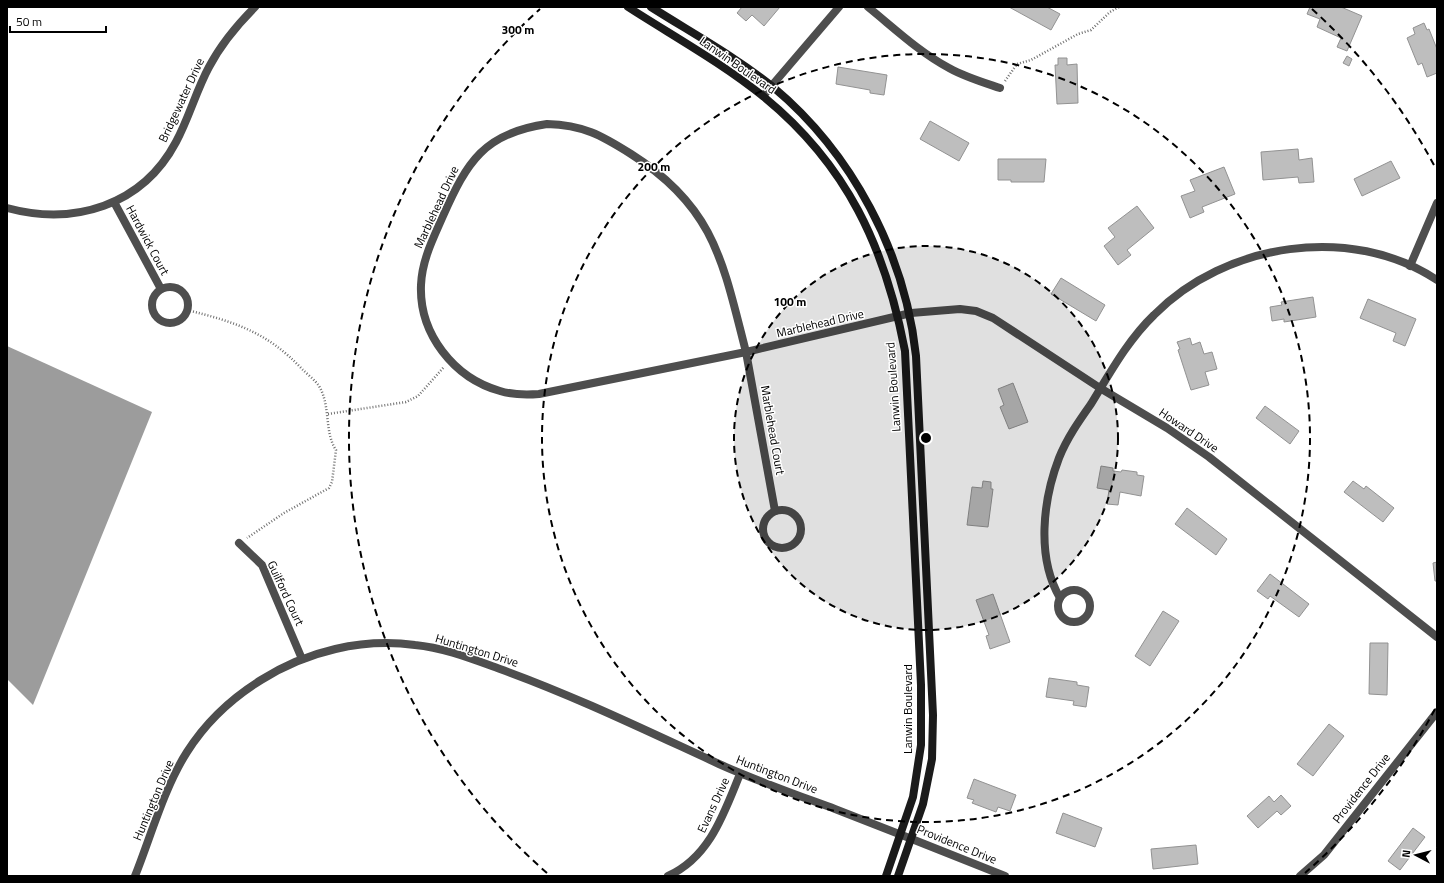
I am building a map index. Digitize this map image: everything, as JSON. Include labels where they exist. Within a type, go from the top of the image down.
[{"type":"street","name":"Bridgewater Drive","points":[[7,208],[28,214],[50,216],[72,215],[96,209],[114,202],[132,191],[150,177],[176,142],[208,68],[220,48],[255,7]]},
{"type":"street","name":"Lanwin Boulevard","points":[[628,7],[738,77],[786,116],[815,147],[845,186],[871,233],[889,284],[898,316],[905,351],[920,677],[921,745],[913,797],[886,876]]},
{"type":"street","name":"Lanwin Boulevard","points":[[651,7],[746,68],[772,87],[816,130],[863,195],[882,232],[902,283],[910,313],[916,356],[933,715],[932,759],[923,804],[898,876]]},
{"type":"street","points":[[763,96],[840,7]]},
{"type":"street","points":[[868,7],[929,56],[948,68],[1000,88]]},
{"type":"street","name":"Marblehead Drive","points":[[746,352],[725,269],[719,253],[695,210],[675,187],[656,170],[602,135],[578,127],[547,124],[530,126],[512,132],[494,142],[471,163],[460,178],[428,251],[424,265],[421,286],[424,311],[431,332],[449,361],[467,376],[483,385],[501,391],[521,395],[533,394],[746,352],[898,316]]},
{"type":"street","name":"Hardwick Court","points":[[114,202],[161,289]]},
{"type":"street","points":[[1410,266],[1437,203]]},
{"type":"street","points":[[1060,598],[1071,590],[1082,592],[1090,602],[1087,616],[1082,621],[1074,623],[1063,619],[1058,609],[1060,598],[1050,576],[1046,552],[1045,528],[1047,504],[1052,480],[1060,457],[1070,436],[1138,332],[1154,314],[1192,284],[1223,267],[1245,258],[1272,251],[1328,247],[1356,250],[1384,256],[1410,266],[1437,280]]},
{"type":"street","name":"Hardwick Court","points":[[172,287],[184,294],[188,303],[184,316],[176,323],[169,324],[158,320],[152,311],[151,305],[156,293],[161,289],[172,287]]},
{"type":"street","name":"Howard Drive","points":[[898,316],[910,313],[960,309],[976,312],[993,318],[1100,388],[1167,428],[1208,457],[1437,636]]},
{"type":"street","name":"Marblehead Court","points":[[746,352],[775,511]]},
{"type":"street","points":[[785,510],[791,513],[798,519],[800,525],[800,534],[797,540],[787,547],[781,548],[772,545],[764,535],[764,522],[775,511],[785,510]]},
{"type":"street","name":"Guilford Court","points":[[239,543],[262,565],[302,658]]},
{"type":"street","name":"Huntington Drive","points":[[135,876],[176,772],[188,750],[206,727],[226,706],[248,688],[276,670],[302,658],[330,650],[372,644],[416,645],[444,650],[541,684],[740,774],[901,834]]},
{"type":"street","name":"Providence Drive","points":[[1300,876],[1324,855],[1437,712]]},
{"type":"street","name":"Evans Drive","points":[[668,876],[690,862],[712,838],[740,774]]},
{"type":"street","name":"Providence Drive","points":[[901,834],[1005,876]]},
{"type":"path","points":[[1000,88],[1018,64],[1042,54],[1078,34],[1091,30],[1110,12],[1119,7]]},
{"type":"path","points":[[187,310],[243,326],[270,340],[296,362],[319,386],[328,414],[330,441],[336,450],[332,482],[329,488],[284,512],[239,543]]},
{"type":"path","points":[[328,414],[406,402],[418,396],[449,361]]},
{"type":"shaded area","points":[[7,346],[152,412],[33,705],[7,679]]},
{"type":"building","points":[[742,7],[780,7],[764,26],[752,15],[746,21],[737,13]]},
{"type":"building","points":[[1009,7],[1047,7],[1060,14],[1051,30]]},
{"type":"building","points":[[1310,7],[1341,7],[1362,16],[1347,51],[1337,47],[1341,38],[1317,27],[1320,19],[1307,14]]},
{"type":"building","points":[[1424,23],[1427,30],[1429,29],[1437,49],[1437,73],[1427,77],[1422,63],[1418,65],[1407,38],[1415,34],[1413,28]]},
{"type":"building","points":[[1347,56],[1352,59],[1349,66],[1343,63]]},
{"type":"building","points":[[1058,58],[1067,58],[1067,65],[1077,64],[1078,103],[1057,104],[1055,65],[1058,65]]},
{"type":"building","points":[[838,67],[887,75],[884,95],[870,93],[870,90],[836,84]]},
{"type":"building","points":[[930,121],[969,143],[959,161],[920,139]]},
{"type":"building","points":[[1298,149],[1299,160],[1312,158],[1314,182],[1299,183],[1298,177],[1263,180],[1261,152]]},
{"type":"building","points":[[998,159],[1046,159],[1044,182],[1011,182],[1011,180],[998,180]]},
{"type":"building","points":[[1391,161],[1400,178],[1362,196],[1354,179]]},
{"type":"building","points":[[1224,167],[1235,194],[1202,207],[1204,212],[1190,218],[1181,196],[1195,191],[1190,180]]},
{"type":"building","points":[[1137,206],[1154,228],[1127,250],[1131,255],[1118,265],[1104,246],[1115,237],[1108,228]]},
{"type":"building","points":[[1061,278],[1105,305],[1096,321],[1051,294]]},
{"type":"building","points":[[1313,297],[1316,317],[1284,322],[1284,319],[1272,321],[1270,307],[1282,305],[1281,302]]},
{"type":"building","points":[[1368,299],[1416,319],[1405,346],[1393,341],[1396,333],[1360,318]]},
{"type":"building","points":[[1190,338],[1192,345],[1200,342],[1204,354],[1212,352],[1217,369],[1205,372],[1209,385],[1191,390],[1178,350],[1180,349],[1177,342]]},
{"type":"building","points":[[1013,383],[1028,422],[1009,429],[1000,407],[1004,405],[998,389]]},
{"type":"building","points":[[1265,406],[1299,431],[1290,444],[1256,418]]},
{"type":"building","points":[[1101,466],[1113,468],[1113,471],[1121,472],[1122,470],[1137,472],[1137,475],[1144,476],[1141,496],[1120,492],[1118,505],[1107,504],[1109,490],[1097,488]]},
{"type":"building","points":[[983,481],[991,482],[991,489],[993,489],[988,527],[967,525],[972,487],[982,488]]},
{"type":"building","points":[[1353,481],[1364,489],[1366,486],[1394,508],[1383,522],[1344,492]]},
{"type":"building","points":[[1187,508],[1227,539],[1216,555],[1175,524]]},
{"type":"building","points":[[1437,562],[1437,581],[1435,581],[1433,563]]},
{"type":"building","points":[[1270,574],[1309,604],[1299,617],[1270,596],[1268,599],[1257,591]]},
{"type":"building","points":[[993,594],[1010,642],[990,649],[986,636],[989,635],[976,600]]},
{"type":"building","points":[[1163,611],[1179,621],[1150,666],[1135,656]]},
{"type":"building","points":[[1370,643],[1388,643],[1387,695],[1369,694]]},
{"type":"building","points":[[1049,678],[1077,682],[1077,685],[1089,687],[1086,707],[1073,705],[1074,701],[1046,697]]},
{"type":"building","points":[[1329,724],[1344,736],[1313,776],[1297,764]]},
{"type":"building","points":[[974,779],[1016,795],[1010,811],[998,807],[996,812],[972,803],[974,800],[967,798]]},
{"type":"building","points":[[1281,795],[1291,806],[1281,815],[1277,811],[1258,828],[1247,816],[1269,796],[1274,802]]},
{"type":"building","points":[[1063,813],[1102,828],[1095,847],[1056,833]]},
{"type":"building","points":[[1413,828],[1425,837],[1400,870],[1388,861]]},
{"type":"building","points":[[1196,845],[1198,864],[1153,869],[1151,849]]}]
